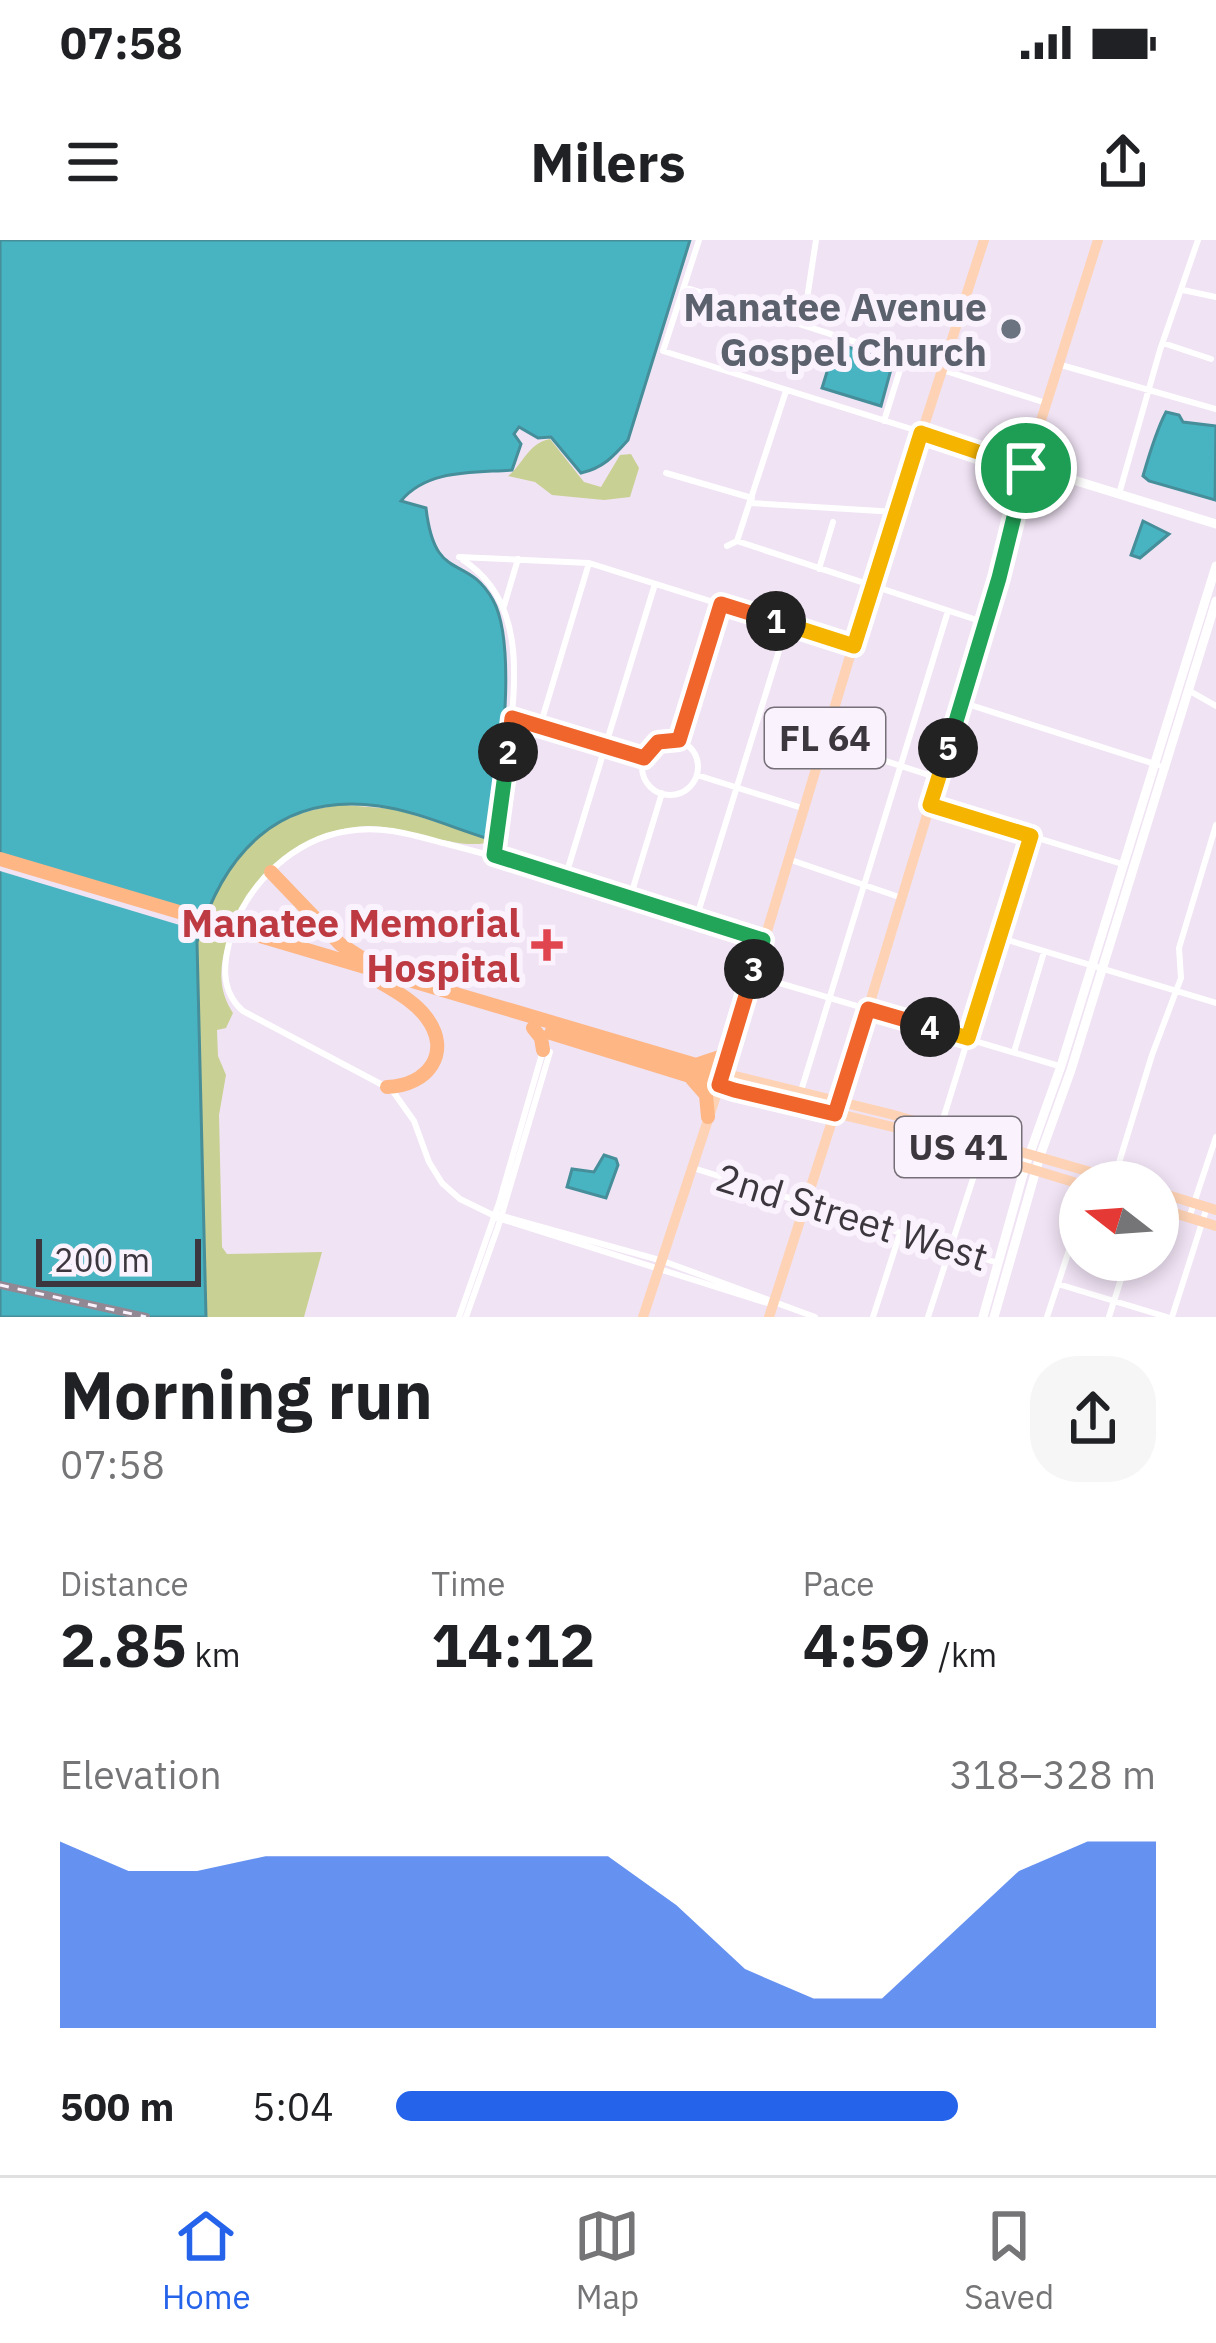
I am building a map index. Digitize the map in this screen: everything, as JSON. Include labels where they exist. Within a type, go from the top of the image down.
[{"type":"highway","name":"US 41","points":[[0,863],[721,1079]]},
{"type":"highway","points":[[271,872],[346,949],[408,982]]},
{"type":"highway","name":"US 41","points":[[255,940],[563,1037],[691,1070]]},
{"type":"highway","points":[[380,982],[420,1010],[437,1042],[436,1060],[422,1078],[387,1087]]},
{"type":"highway","points":[[533,1028],[546,1051],[563,1037]]},
{"type":"highway","points":[[708,1117],[706,1095],[691,1070],[733,1044]]},
{"type":"main road","name":"FL 64","points":[[643,1317],[984,240]]},
{"type":"main road","name":"FL 64","points":[[771,1310],[962,702],[1026,468],[1098,240]]},
{"type":"main road","name":"US 41","points":[[721,1079],[940,1129],[1059,1162]]},
{"type":"main road","name":"US 41","points":[[721,1079],[800,1095],[1059,1177]]},
{"type":"main road","points":[[1179,1215],[1216,1226]]},
{"type":"street","points":[[699,240],[663,351],[1216,524]]},
{"type":"street","points":[[803,325],[816,240]]},
{"type":"street","points":[[1119,494],[1162,343],[1198,240]]},
{"type":"street","points":[[684,286],[1046,403]]},
{"type":"street","points":[[1183,290],[1216,297]]},
{"type":"street","points":[[1162,343],[1211,359]]},
{"type":"street","points":[[884,421],[904,357]]},
{"type":"street","points":[[1058,364],[1216,409]]},
{"type":"street","points":[[727,546],[737,541],[786,390]]},
{"type":"street","points":[[667,473],[751,501],[896,512]]},
{"type":"street","points":[[820,569],[833,522]]},
{"type":"street","points":[[737,541],[986,622]]},
{"type":"street","points":[[494,855],[512,718],[514,661],[504,606],[484,576],[459,557],[589,563],[854,646]]},
{"type":"street","points":[[504,606],[518,559]]},
{"type":"street","points":[[540,726],[589,563]]},
{"type":"street","points":[[994,1317],[1030,1168],[1066,1068],[1183,689],[1206,633],[1216,566]]},
{"type":"street","points":[[566,878],[656,584]]},
{"type":"street","points":[[679,740],[721,604]]},
{"type":"street","points":[[800,1095],[948,611]]},
{"type":"street","points":[[696,919],[787,625]]},
{"type":"street","points":[[1183,689],[1216,706]]},
{"type":"street","points":[[962,702],[1160,765]]},
{"type":"street","points":[[512,718],[644,758]]},
{"type":"street","points":[[679,740],[695,754],[697,775],[683,791],[662,794],[646,780],[644,758],[658,742],[679,740]]},
{"type":"street","points":[[824,741],[938,778]]},
{"type":"street","points":[[697,775],[803,808]]},
{"type":"street","points":[[631,898],[662,794]]},
{"type":"street","points":[[930,805],[1129,866]]},
{"type":"street","points":[[1125,1161],[1183,968],[1179,948],[1216,825]]},
{"type":"street","points":[[763,940],[494,855],[399,831],[361,830],[314,842],[271,872],[239,914],[226,959],[229,995],[238,1008],[396,1093],[450,1192],[500,1216],[662,1264],[771,1310],[814,1317]]},
{"type":"street","points":[[940,1129],[1031,836]]},
{"type":"street","points":[[788,859],[902,898]]},
{"type":"street","points":[[1001,938],[1216,1004]]},
{"type":"street","points":[[1013,1052],[1044,951]]},
{"type":"street","points":[[752,974],[1066,1068]]},
{"type":"street","points":[[462,1317],[500,1216],[546,1051]]},
{"type":"street","points":[[1058,1284],[1170,1317],[1196,1220],[1206,1207],[1216,1137]]},
{"type":"street","points":[[928,1317],[981,1154]]},
{"type":"street","name":"2nd Street West","points":[[693,1168],[1005,1266]]},
{"type":"street","points":[[1196,1220],[1206,1207]]},
{"type":"street","points":[[872,1317],[900,1233]]},
{"type":"street","points":[[983,1317],[1005,1266]]},
{"type":"street","points":[[1047,1317],[1059,1281]]},
{"type":"street","points":[[1109,1317],[1120,1281]]},
{"type":"green space","points":[[550,439],[584,482],[601,487],[620,455],[631,454],[639,468],[630,497],[604,500],[552,495],[535,482],[508,476],[536,445]]},
{"type":"green space","points":[[343,805],[395,809],[493,840],[468,844],[366,826],[341,830],[318,837],[277,862],[246,897],[222,961],[222,987],[233,1013],[226,1028],[217,1030],[218,1056],[226,1075],[219,1115],[222,1247],[227,1254],[322,1252],[304,1317],[206,1317],[197,942],[218,890],[247,848],[288,819]]},
{"type":"water","points":[[0,240],[690,240],[628,440],[612,457],[581,473],[551,437],[538,438],[519,427],[514,434],[521,444],[512,470],[438,478],[401,501],[426,508],[436,548],[483,585],[501,621],[505,714],[494,833],[486,838],[379,806],[343,804],[312,809],[260,836],[239,857],[208,910],[197,942],[206,1317],[0,1317]]},
{"type":"water","points":[[836,343],[893,362],[881,406],[822,388]]},
{"type":"water","points":[[1166,412],[1179,415],[1183,422],[1216,426],[1215,500],[1143,476]]},
{"type":"water","points":[[1143,521],[1169,534],[1140,558],[1131,555]]},
{"type":"water","points":[[604,1155],[616,1159],[618,1165],[606,1198],[567,1187],[572,1169],[594,1172]]},
{"type":"pier","points":[[0,855],[210,918],[206,933],[0,871]]},
{"type":"railway","points":[[0,1285],[146,1317]]},
{"type":"place","name":"Manatee Avenue Gospel Church","points":[[1011,329]]},
{"type":"place","name":"Manatee Memorial Hospital","points":[[547,945]]},
{"type":"route","points":[[921,433],[1026,468],[999,578],[930,805],[1031,836],[968,1038],[868,1009],[835,1114],[719,1085],[763,940],[494,855],[512,718],[644,758],[652,745],[679,740],[721,604],[854,646],[921,433]]}]
